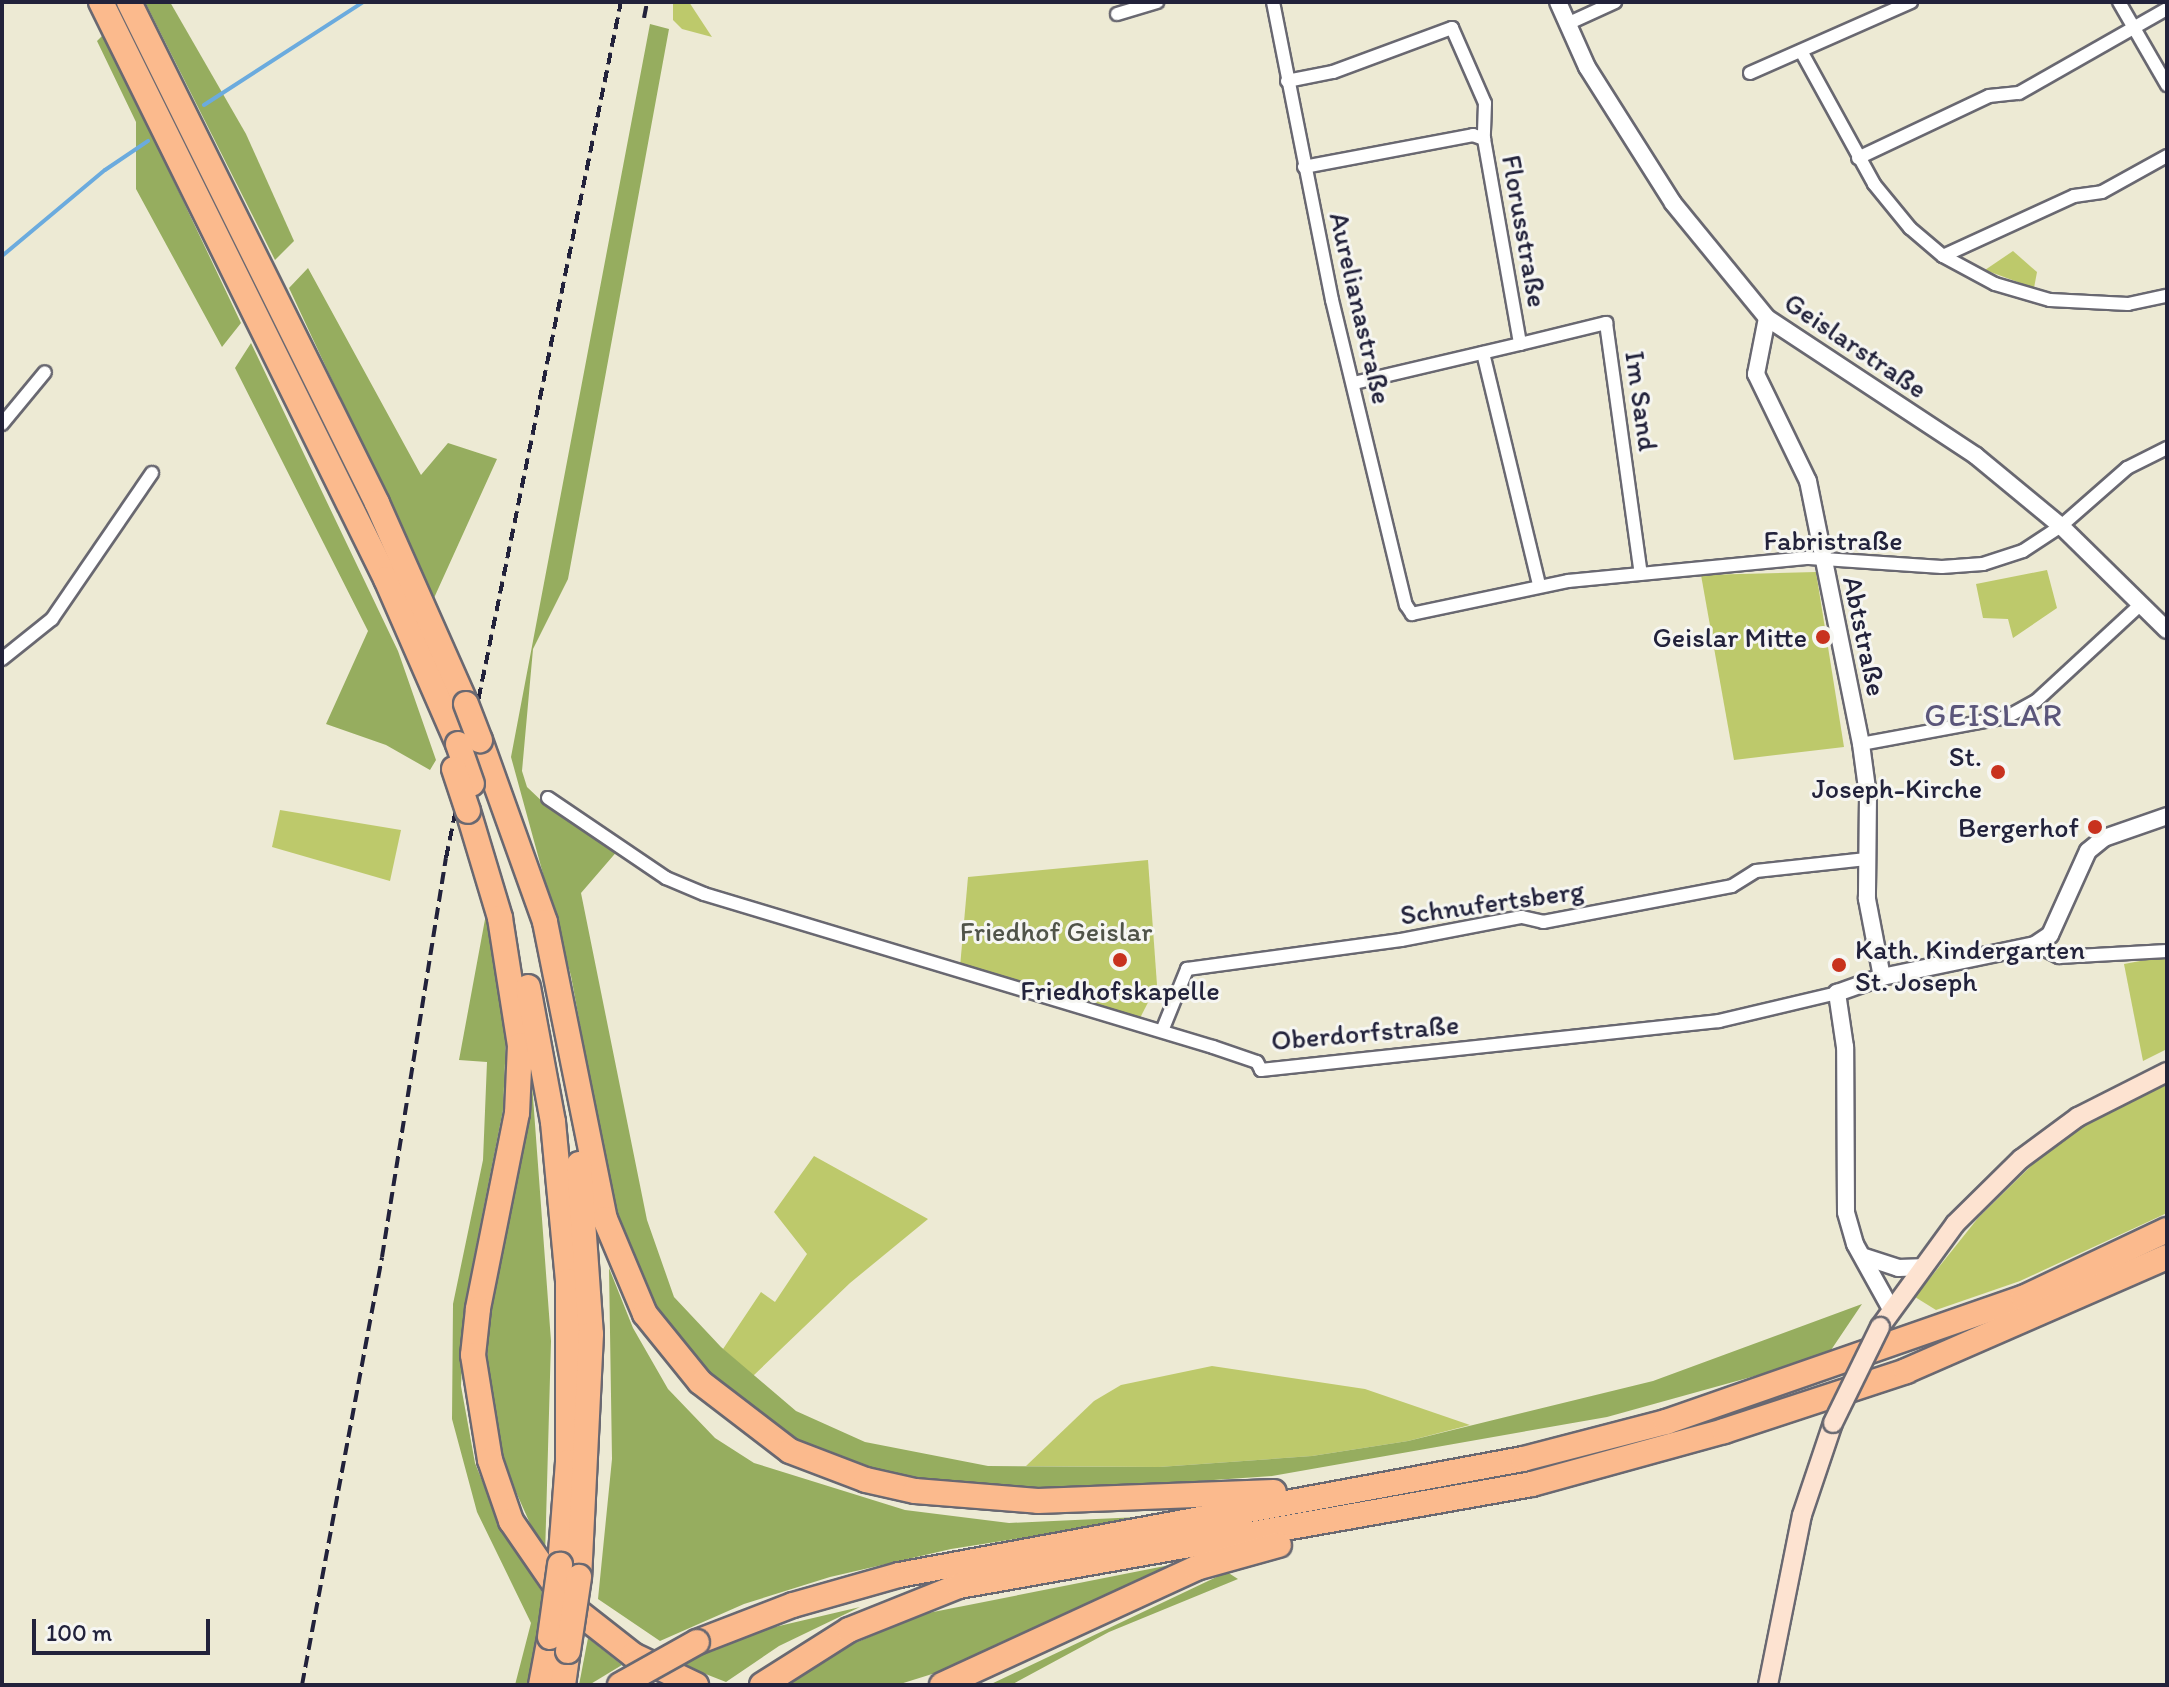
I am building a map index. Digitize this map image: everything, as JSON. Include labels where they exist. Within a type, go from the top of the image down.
[{"type":"highway","points":[[101,2],[250,298],[386,579],[469,742],[490,766],[490,812],[485,844],[489,878],[517,1006],[520,1065],[517,1113],[478,1309],[473,1355],[490,1460],[511,1521],[568,1604],[633,1655],[696,1685]]},
{"type":"highway","points":[[129,2],[279,301],[466,704],[469,742],[463,777]]},
{"type":"highway","points":[[386,579],[463,777],[490,812],[555,963],[594,1170],[623,1268],[654,1326],[733,1412],[790,1451],[822,1466],[866,1480],[974,1498],[1165,1499],[1388,1485]]},
{"type":"highway","points":[[490,812],[557,1016],[584,1205],[590,1397],[559,1644],[563,1685]]},
{"type":"highway","points":[[485,844],[537,1027],[563,1217],[569,1386],[569,1571]]},
{"type":"highway","points":[[620,1685],[697,1642],[793,1605],[899,1575],[1523,1459],[1755,1394],[2023,1298],[2167,1230]]},
{"type":"highway","points":[[762,1685],[849,1630],[959,1586],[1328,1523],[1532,1484],[1724,1431],[1906,1371],[2167,1257]]},
{"type":"highway","points":[[942,1685],[1196,1568],[1292,1542],[1328,1523]]},
{"type":"highway","points":[[541,1685],[559,1644]]},
{"type":"main road","points":[[1768,1685],[1802,1515],[1833,1423],[1891,1309],[1955,1224],[2021,1159],[2078,1117],[2167,1072]]},
{"type":"street","points":[[1117,14],[1157,2]]},
{"type":"street","name":"Aurelianastraße","points":[[1273,2],[1304,167],[1406,605],[1418,615]]},
{"type":"street","name":"Geislarstraße","points":[[1558,2],[1587,67],[1678,211],[1767,318],[1976,456],[2061,526],[2167,630]]},
{"type":"street","points":[[1567,24],[1615,2]]},
{"type":"street","points":[[1750,73],[1911,2]]},
{"type":"street","points":[[2119,2],[2167,85]]},
{"type":"street","points":[[1858,158],[1989,96],[2019,93],[2167,9]]},
{"type":"street","points":[[1287,81],[1333,72],[1452,28],[1485,103],[1484,139]]},
{"type":"street","points":[[1801,51],[1858,158],[1896,213],[1943,256],[1995,284],[2050,300],[2128,304],[2167,296]]},
{"type":"street","name":"Florusstraße","points":[[1304,167],[1473,135],[1484,139],[1520,344],[1354,383]]},
{"type":"street","points":[[1943,256],[2074,196],[2102,192],[2167,156]]},
{"type":"street","name":"Abtstraße","points":[[1767,318],[1756,374],[1808,481],[1861,744],[1868,796],[1866,859],[1870,923],[1882,977]]},
{"type":"street","name":"Im Sand","points":[[1520,344],[1606,323],[1641,574]]},
{"type":"street","points":[[1483,353],[1539,585]]},
{"type":"street","points":[[2,424],[45,372]]},
{"type":"street","name":"Fabristraße","points":[[1418,615],[1539,585],[1641,574],[1823,560],[1983,564],[2023,551],[2061,526],[2127,468],[2167,448]]},
{"type":"street","points":[[2,659],[52,619],[152,473]]},
{"type":"street","points":[[1861,744],[2007,717],[2036,701],[2141,604]]},
{"type":"street","name":"Oberdorfstraße","points":[[548,798],[666,878],[704,894],[1162,1031],[1257,1062],[1261,1070],[1719,1021],[1837,993],[1882,977],[2035,945]]},
{"type":"street","points":[[2167,816],[2104,838],[2088,851],[2050,935],[2035,945],[2059,957],[2167,951]]},
{"type":"street","name":"Schnufertsberg","points":[[1162,1031],[1187,969],[1401,940],[1522,917],[1543,922],[1732,886],[1756,871],[1866,859]]},
{"type":"street","points":[[1837,993],[1845,1047],[1846,1212],[1891,1309]]},
{"type":"street","points":[[1865,1257],[1898,1268],[1921,1267]]},
{"type":"green space","points":[[145,2],[170,2],[246,134],[294,241],[275,260]]},
{"type":"green space","points":[[673,2],[689,2],[712,37],[682,29],[673,20]]},
{"type":"green space","points":[[650,24],[669,29],[568,579],[533,649],[522,771],[527,787],[547,806],[619,849],[581,893],[647,1220],[674,1297],[721,1347],[796,1411],[865,1442],[988,1466],[1159,1467],[1312,1456],[1408,1441],[1653,1381],[1862,1304],[1827,1356],[1607,1417],[1272,1476],[1068,1490],[947,1484],[859,1466],[774,1431],[696,1364],[646,1290],[613,1203],[571,976],[511,757]]},
{"type":"green space","points":[[104,34],[241,323],[222,347],[136,189],[136,122],[97,41]]},
{"type":"green space","points":[[2013,251],[2037,272],[2034,288],[1985,270]]},
{"type":"green space","points":[[308,268],[421,475],[448,443],[497,459],[434,598],[289,288]]},
{"type":"green space","points":[[251,343],[398,651],[436,760],[430,770],[386,745],[326,724],[368,631],[235,368]]},
{"type":"green space","points":[[2047,570],[2057,608],[2013,638],[2008,619],[1983,618],[1976,584]]},
{"type":"green space","points":[[1816,572],[1844,747],[1734,760],[1701,575]]},
{"type":"green space","points":[[280,810],[401,830],[390,881],[272,847]]},
{"type":"green space","name":"Friedhof Geislar","points":[[1148,860],[1157,985],[1139,1020],[960,967],[968,877]]},
{"type":"green space","points":[[486,914],[506,1040],[503,1110],[465,1302],[461,1386],[475,1463],[499,1523],[542,1592],[533,1685],[515,1685],[531,1623],[477,1512],[452,1419],[453,1304],[483,1160],[487,1062],[459,1060]]},
{"type":"green space","points":[[2167,956],[2167,1049],[2143,1061],[2124,964]]},
{"type":"green space","points":[[531,1070],[551,1341],[545,1557],[500,1456],[486,1384],[490,1300],[528,1124]]},
{"type":"green space","points":[[2167,1080],[2167,1213],[2020,1281],[1936,1310],[1915,1297],[1978,1218],[2032,1165],[2085,1125]]},
{"type":"green space","points":[[814,1156],[928,1219],[850,1283],[753,1376],[723,1349],[761,1292],[775,1302],[807,1254],[774,1212]]},
{"type":"green space","points":[[609,1268],[633,1328],[668,1389],[715,1438],[754,1463],[905,1510],[1009,1523],[1161,1516],[951,1549],[830,1577],[744,1604],[660,1641],[598,1599],[612,1459]]},
{"type":"green space","points":[[1212,1366],[1365,1389],[1470,1425],[1408,1441],[1312,1456],[1159,1467],[1026,1466],[1094,1401],[1121,1385]]},
{"type":"green space","points":[[1185,1562],[996,1654],[897,1685],[778,1685],[811,1662],[923,1614]]},
{"type":"green space","points":[[1227,1572],[1238,1579],[1109,1632],[1011,1685],[989,1685]]},
{"type":"green space","points":[[860,1607],[779,1646],[726,1682],[680,1664],[753,1632]]},
{"type":"green space","points":[[588,1638],[622,1665],[589,1685],[579,1685]]},
{"type":"waterway","points":[[204,105],[363,2]]},
{"type":"waterway","points":[[2,256],[105,170],[148,141]]},
{"type":"railway","points":[[302,1685],[382,1257],[446,858],[621,2]]},
{"type":"railway","points":[[644,18],[647,2]]},
{"type":"place","name":"Geislar Mitte","points":[[1823,637]]},
{"type":"place","name":"St. Joseph-Kirche","points":[[1998,772]]},
{"type":"place","name":"Bergerhof","points":[[2095,827]]},
{"type":"place","name":"Friedhofskapelle","points":[[1120,960]]},
{"type":"place","name":"Kath. Kindergarten St. Joseph","points":[[1839,965]]},
{"type":"district","name":"GEISLAR","points":[[1994,715]]}]
